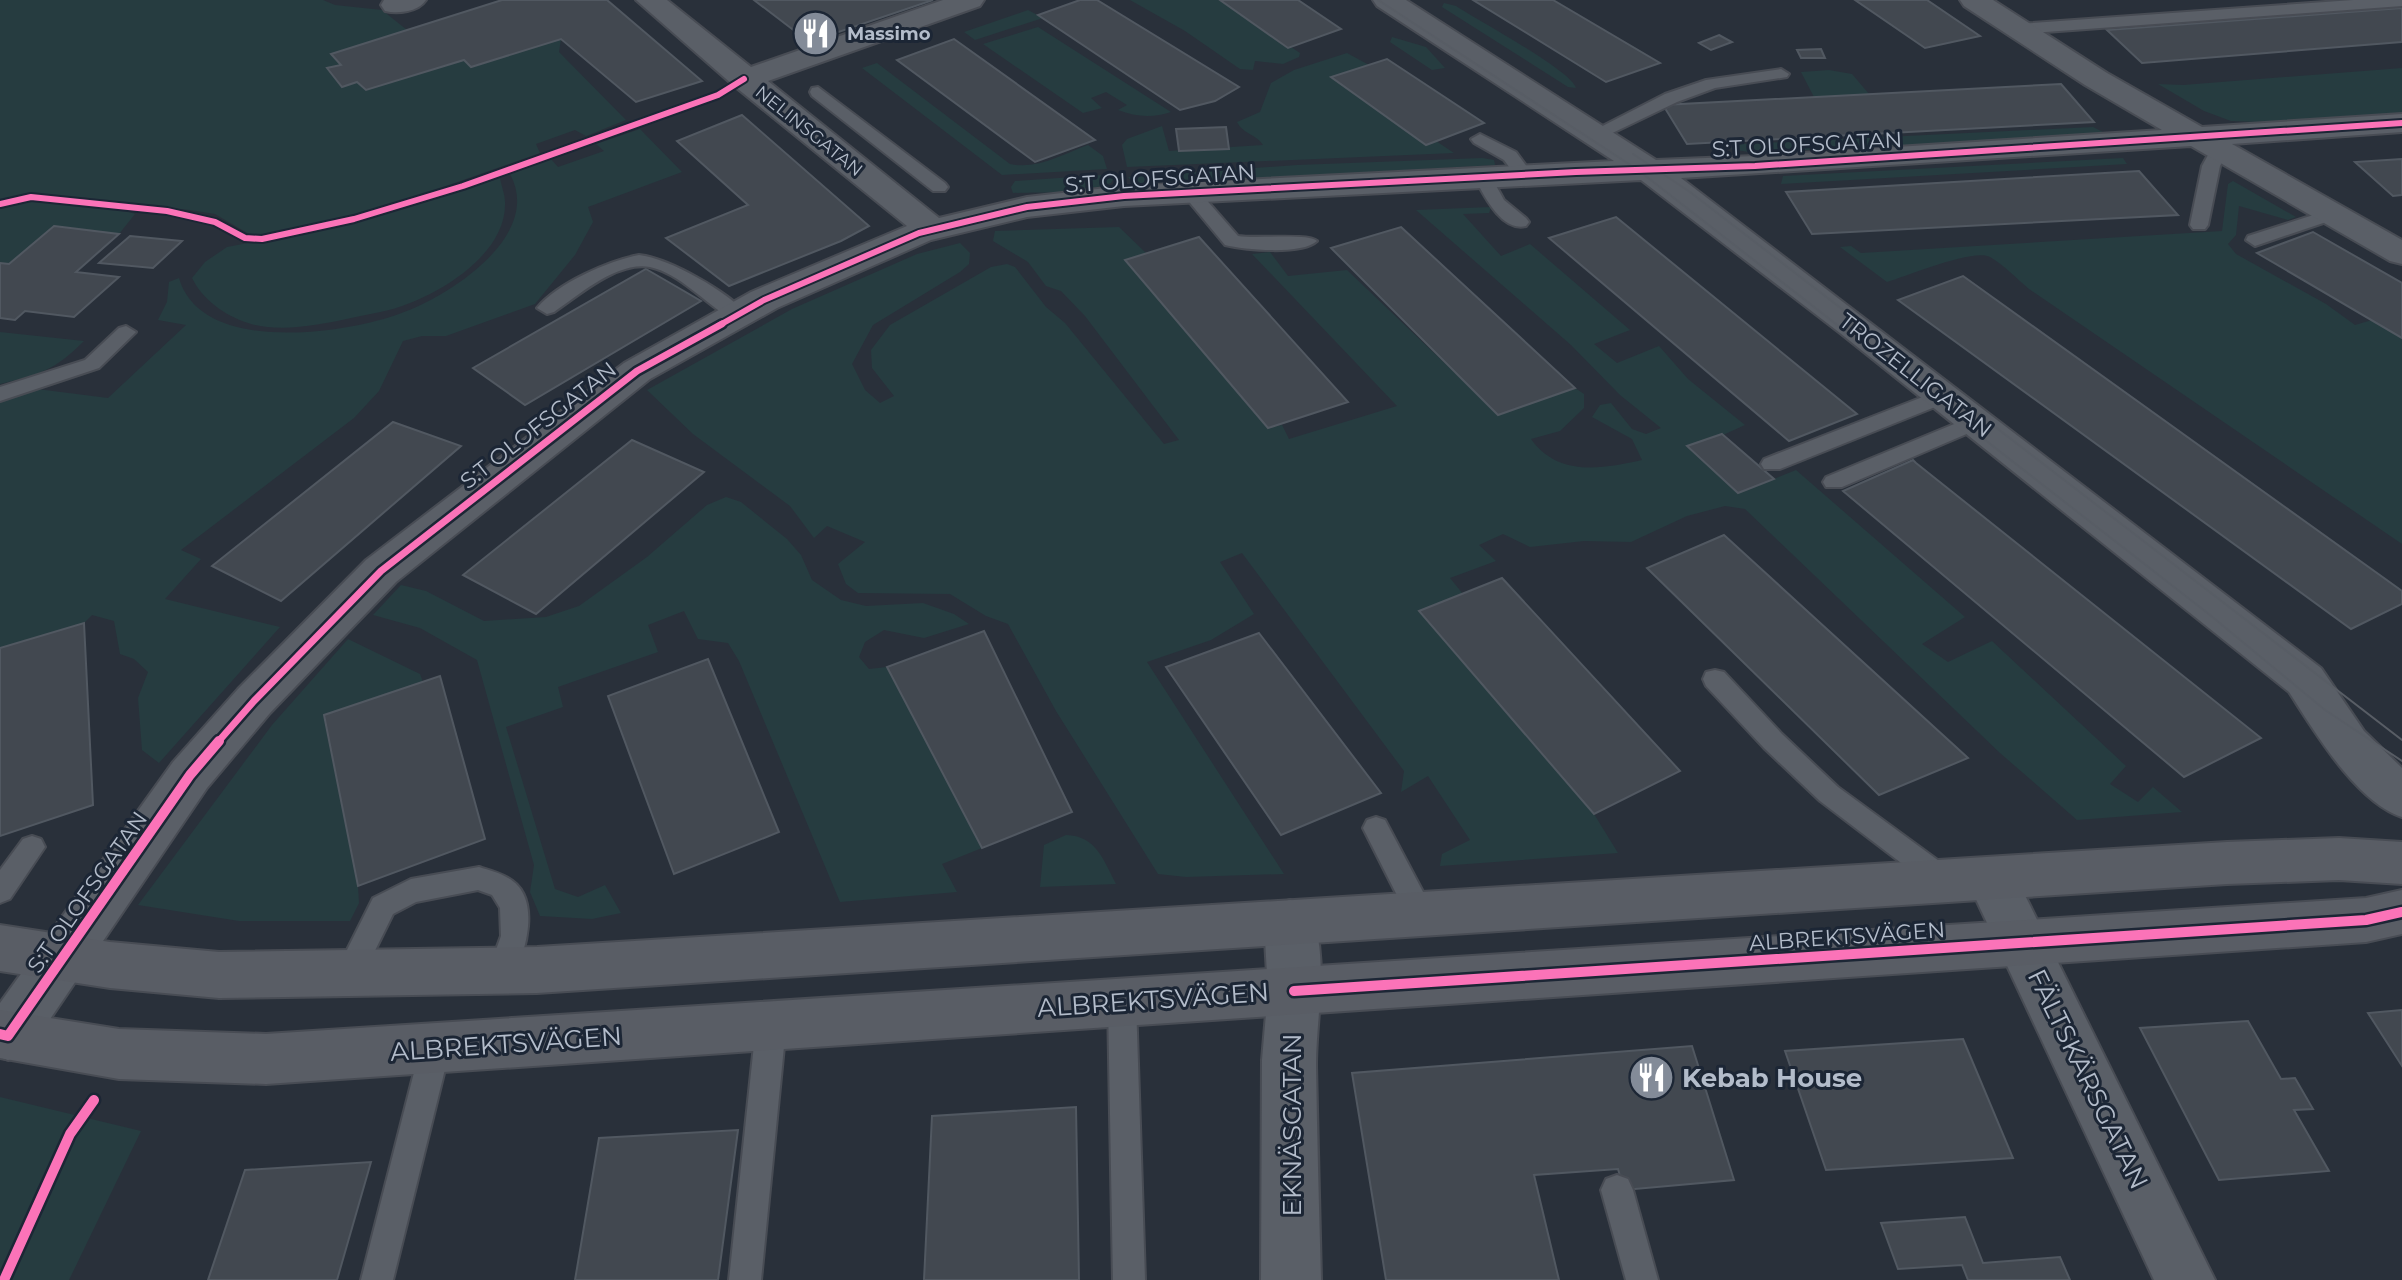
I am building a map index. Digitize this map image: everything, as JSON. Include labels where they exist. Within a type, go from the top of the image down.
[{"type":"main road","points":[[0,948],[61,958],[219,975],[502,972],[642,966],[1967,879],[2326,859],[2402,863]]},
{"type":"main road","name":"ALBREKTSVÄGEN","points":[[4,1035],[119,1054],[252,1058],[435,1049],[2366,920],[2402,912]]},
{"type":"street","name":"NELINSGATAN","points":[[650,0],[932,229]]},
{"type":"street","points":[[744,79],[970,0]]},
{"type":"street","name":"TROZELLIGATAN","points":[[1387,0],[1648,169],[2305,680],[2348,744],[2402,798]]},
{"type":"street","points":[[1974,0],[2096,79],[2402,254]]},
{"type":"street","name":"S:T OLOFSGATAN","points":[[4,1035],[190,775],[254,701],[381,571],[637,371],[737,314],[932,229],[1027,207],[1190,192],[2209,144],[2399,127]]},
{"type":"street","name":"FÄLTSKÄRSGATAN","points":[[1967,879],[2022,942],[2064,1035],[2185,1280]]},
{"type":"street","name":"EKNÄSGATAN","points":[[1290,922],[1294,991],[1289,1060],[1291,1280]]},
{"type":"lane","points":[[2019,29],[2402,1]]},
{"type":"lane","points":[[1596,134],[1671,98],[1712,83],[1781,74]]},
{"type":"lane","points":[[818,92],[939,187]]},
{"type":"lane","points":[[835,150],[873,136]]},
{"type":"lane","points":[[1480,139],[1510,156],[1524,175]]},
{"type":"lane","points":[[2199,225],[2211,166],[2209,144]]},
{"type":"lane","points":[[1483,177],[1497,203],[1520,222]]},
{"type":"lane","points":[[1190,192],[1232,241],[1261,245],[1308,241]]},
{"type":"lane","points":[[2255,240],[2332,214]]},
{"type":"lane","points":[[547,308],[592,279],[634,260],[655,262],[737,314]]},
{"type":"lane","points":[[0,394],[92,364],[126,332]]},
{"type":"lane","points":[[1772,464],[1943,396]]},
{"type":"lane","points":[[1834,482],[1976,422]]},
{"type":"lane","points":[[1715,679],[1773,741],[1829,794],[1967,879]]},
{"type":"lane","points":[[1376,828],[1421,915]]},
{"type":"lane","points":[[0,891],[32,847]]},
{"type":"lane","points":[[349,974],[383,906],[411,891],[479,878],[502,887],[514,906],[515,936],[502,972]]},
{"type":"lane","points":[[1122,1002],[1129,1280]]},
{"type":"lane","points":[[745,1280],[771,1026]]},
{"type":"lane","points":[[377,1280],[435,1049]]},
{"type":"lane","points":[[1617,1190],[1642,1280]]},
{"type":"green space","points":[[0,0],[323,0],[335,5],[382,10],[407,30],[332,55],[341,65],[327,68],[341,87],[357,82],[366,90],[464,60],[472,67],[561,39],[559,52],[626,120],[586,136],[575,130],[536,144],[540,153],[389,206],[270,234],[251,235],[215,214],[190,210],[35,193],[0,201]]},
{"type":"green space","points":[[1130,0],[1220,0],[1300,53],[1299,57],[1283,64],[1255,61],[1253,70],[1240,69],[1185,31]]},
{"type":"green space","points":[[1444,3],[1456,6],[1541,58],[1576,88],[1568,87],[1442,7]]},
{"type":"green space","points":[[1028,10],[1043,18],[975,40],[964,32]]},
{"type":"green space","points":[[1038,27],[1171,112],[1151,116],[1118,110],[1127,105],[1106,92],[1091,98],[1102,108],[1083,113],[983,44]]},
{"type":"green space","points":[[1392,37],[1426,47],[1445,68],[1432,70],[1390,42]]},
{"type":"green space","points":[[1347,53],[1369,65],[1332,78],[1426,145],[1436,141],[1454,153],[1127,167],[1122,145],[1127,139],[1162,126],[1169,151],[1263,145],[1237,122],[1260,112],[1271,83],[1294,70]]},
{"type":"green space","points":[[877,63],[1010,164],[1040,163],[1088,145],[1103,156],[1107,169],[1002,175],[862,68]]},
{"type":"green space","points":[[2402,68],[2402,113],[2231,121],[2204,111],[2158,84],[2183,85]]},
{"type":"green space","points":[[1829,70],[1852,74],[1869,94],[1814,97],[1801,72]]},
{"type":"green space","points":[[2093,127],[2103,132],[2099,137],[1749,152],[1730,149],[1742,144]]},
{"type":"green space","points":[[640,129],[682,172],[588,207],[593,222],[575,255],[535,304],[446,336],[422,336],[403,341],[379,391],[354,418],[181,550],[201,559],[165,599],[280,627],[159,763],[142,750],[138,698],[148,672],[134,659],[120,654],[114,621],[92,615],[84,623],[0,648],[0,401],[37,389],[108,398],[186,325],[158,320],[167,302],[169,282],[179,278],[192,302],[215,319],[244,329],[311,332],[344,328],[419,306],[465,279],[503,241],[514,220],[517,197],[510,174],[551,159],[558,167],[604,151],[596,144]]},
{"type":"green space","points":[[2123,158],[2127,164],[1781,184],[1783,176]]},
{"type":"green space","points":[[1494,160],[1495,165],[1135,185],[1128,177],[1297,165]]},
{"type":"green space","points":[[1102,175],[1113,179],[1111,183],[1075,191],[1013,193],[1011,187],[1015,181]]},
{"type":"green space","points":[[500,178],[505,199],[503,220],[486,251],[442,288],[403,306],[313,325],[286,328],[260,326],[239,320],[215,306],[192,278],[205,262],[227,247],[324,229],[406,208]]},
{"type":"green space","points":[[2233,181],[2296,217],[2288,220],[2239,206],[2236,235],[2228,244],[2236,254],[2326,304],[2355,325],[2372,320],[2402,338],[2402,544],[2029,289],[1990,257],[1982,255],[1956,259],[1887,282],[1840,247],[1851,246],[1861,253],[2222,231],[2228,184]]},
{"type":"green space","points":[[28,200],[135,214],[119,234],[54,226],[9,264],[0,263],[0,209]]},
{"type":"green space","points":[[1491,207],[1489,213],[1463,214],[1501,256],[1530,244],[1630,330],[1594,344],[1617,363],[1659,346],[1688,379],[1745,425],[1723,435],[1774,479],[1796,470],[1965,617],[1922,644],[1948,662],[1992,641],[2126,766],[2110,784],[2138,802],[2153,787],[2182,812],[2077,820],[2000,753],[1745,509],[1725,506],[1687,516],[1631,542],[1584,541],[1530,547],[1503,534],[1479,545],[1496,561],[1450,578],[1463,594],[1420,611],[1594,814],[1618,853],[1440,866],[1442,854],[1470,840],[1428,776],[1401,792],[1404,771],[1242,553],[1220,562],[1254,614],[1211,640],[1147,662],[1284,874],[1186,877],[1158,874],[1056,711],[1008,624],[986,616],[950,594],[858,593],[846,584],[838,564],[865,542],[827,526],[814,538],[790,506],[693,434],[647,390],[792,309],[917,254],[960,243],[970,253],[969,264],[873,325],[852,364],[865,390],[880,403],[894,396],[872,368],[871,350],[890,325],[991,267],[1007,264],[1015,267],[1046,307],[1065,323],[1164,444],[1179,440],[1085,316],[1061,291],[1046,286],[1028,262],[993,241],[995,231],[1119,227],[1146,253],[1268,428],[1282,425],[1289,439],[1397,406],[1252,254],[1270,252],[1288,276],[1347,270],[1498,414],[1575,388],[1584,394],[1584,408],[1560,431],[1531,439],[1554,460],[1567,465],[1596,467],[1642,460],[1632,439],[1592,417],[1600,405],[1611,403],[1632,429],[1646,434],[1661,428],[1620,395],[1571,345],[1416,210]]},
{"type":"green space","points":[[0,332],[84,341],[46,370],[0,384]]},
{"type":"green space","points":[[726,497],[741,502],[787,539],[801,555],[812,580],[841,600],[866,606],[923,603],[954,614],[969,624],[924,638],[884,630],[865,642],[859,657],[869,669],[887,667],[982,848],[942,864],[957,892],[840,902],[739,661],[728,643],[698,639],[684,611],[648,625],[658,652],[558,687],[563,707],[506,727],[555,889],[578,897],[605,885],[621,913],[592,919],[540,916],[530,892],[534,865],[477,660],[420,628],[373,615],[401,585],[426,591],[484,621],[546,617],[579,606],[647,557],[707,505]]},
{"type":"green space","points":[[348,639],[420,674],[423,682],[324,715],[358,886],[359,903],[350,921],[239,921],[138,905],[272,725]]},
{"type":"green space","points":[[1066,835],[1092,844],[1116,884],[1040,887],[1044,845]]},
{"type":"green space","points":[[0,1097],[141,1131],[69,1280],[0,1280]]},
{"type":"building","points":[[502,0],[607,0],[702,81],[636,102],[561,39],[471,67],[464,60],[366,90],[357,82],[342,87],[327,68],[341,65],[331,54]]},
{"type":"building","points":[[754,0],[933,0],[809,42]]},
{"type":"building","points":[[1080,0],[1097,0],[1239,87],[1215,101],[1180,110],[1038,15]]},
{"type":"building","points":[[1220,0],[1298,0],[1341,29],[1288,48]]},
{"type":"building","points":[[1473,0],[1553,0],[1660,63],[1606,82]]},
{"type":"building","points":[[1855,0],[1927,0],[1980,36],[1925,48]]},
{"type":"building","points":[[2402,8],[2402,42],[2142,63],[2107,30]]},
{"type":"building","points":[[1719,35],[1732,42],[1711,50],[1699,43]]},
{"type":"building","points":[[954,39],[1095,140],[1035,162],[897,60]]},
{"type":"building","points":[[1821,49],[1825,58],[1801,58],[1797,50]]},
{"type":"building","points":[[1387,59],[1484,123],[1426,145],[1331,77]]},
{"type":"building","points":[[2061,84],[2094,122],[1687,144],[1663,105]]},
{"type":"building","points":[[742,115],[869,226],[841,241],[729,286],[666,238],[748,205],[677,141]]},
{"type":"building","points":[[1226,127],[1229,149],[1179,151],[1176,129]]},
{"type":"building","points":[[2402,159],[2402,195],[2393,196],[2355,162]]},
{"type":"building","points":[[2139,171],[2178,215],[1812,234],[1786,192]]},
{"type":"building","points":[[1616,217],[1857,414],[1789,441],[1549,238]]},
{"type":"building","points":[[54,226],[119,234],[76,272],[119,277],[74,317],[25,311],[15,320],[0,318],[0,263],[9,264]]},
{"type":"building","points":[[1401,227],[1575,388],[1498,415],[1331,248]]},
{"type":"building","points":[[2313,232],[2402,283],[2402,338],[2257,253]]},
{"type":"building","points":[[130,236],[182,241],[153,268],[99,263]]},
{"type":"building","points":[[1199,237],[1348,402],[1268,428],[1125,260]]},
{"type":"building","points":[[646,269],[701,301],[525,405],[473,368]]},
{"type":"building","points":[[1963,276],[2402,591],[2402,604],[2351,629],[1898,300]]},
{"type":"building","points":[[393,422],[461,446],[281,601],[212,566]]},
{"type":"building","points":[[1722,434],[1774,479],[1738,493],[1687,446]]},
{"type":"building","points":[[632,440],[704,472],[536,614],[463,575]]},
{"type":"building","points":[[1913,460],[2261,738],[2184,777],[1843,491]]},
{"type":"building","points":[[1724,535],[1968,758],[1879,795],[1647,568]]},
{"type":"building","points":[[1502,578],[1680,771],[1594,814],[1419,611]]},
{"type":"building","points":[[84,623],[93,805],[0,836],[0,648]]},
{"type":"building","points":[[984,631],[1072,812],[982,848],[887,667]]},
{"type":"building","points":[[1259,633],[1381,793],[1281,835],[1166,667]]},
{"type":"building","points":[[708,659],[779,832],[674,874],[608,696]]},
{"type":"building","points":[[440,676],[485,839],[358,886],[324,715]]},
{"type":"building","points":[[2402,1010],[2402,1066],[2368,1013]]},
{"type":"building","points":[[2248,1021],[2281,1079],[2295,1078],[2313,1109],[2294,1110],[2329,1171],[2219,1180],[2140,1028]]},
{"type":"building","points":[[1963,1039],[2013,1158],[1826,1170],[1785,1051]]},
{"type":"building","points":[[1692,1046],[1734,1180],[1624,1190],[1618,1169],[1534,1175],[1559,1280],[1386,1280],[1352,1073]]},
{"type":"building","points":[[1076,1107],[1079,1280],[924,1280],[932,1116]]},
{"type":"building","points":[[738,1130],[718,1280],[575,1280],[599,1138]]},
{"type":"building","points":[[371,1162],[337,1280],[208,1280],[245,1170]]},
{"type":"building","points":[[1965,1217],[1983,1263],[2060,1257],[2070,1280],[1968,1280],[1962,1265],[1898,1269],[1881,1223]]},
{"type":"tram line","points":[[1378,0],[1638,170],[2210,615],[2325,710],[2402,761]]},
{"type":"tram line","points":[[1633,154],[1690,192],[2402,740]]},
{"type":"cycle path","points":[[0,204],[31,197],[167,211],[215,222],[245,238],[262,239],[354,219],[463,186],[718,95],[744,79]]},
{"type":"cycle path","points":[[0,1034],[8,1036],[190,775],[254,701],[381,571],[637,371],[764,300],[919,233],[1027,207],[1124,196],[1576,172],[1755,166],[2402,123]]},
{"type":"cycle path","points":[[1294,991],[2366,920],[2402,912]]},
{"type":"cycle path","points":[[4,1280],[70,1134],[94,1100]]},
{"type":"place","name":"Massimo","points":[[816,34]]},
{"type":"place","name":"Kebab House","points":[[1651,1078]]}]
